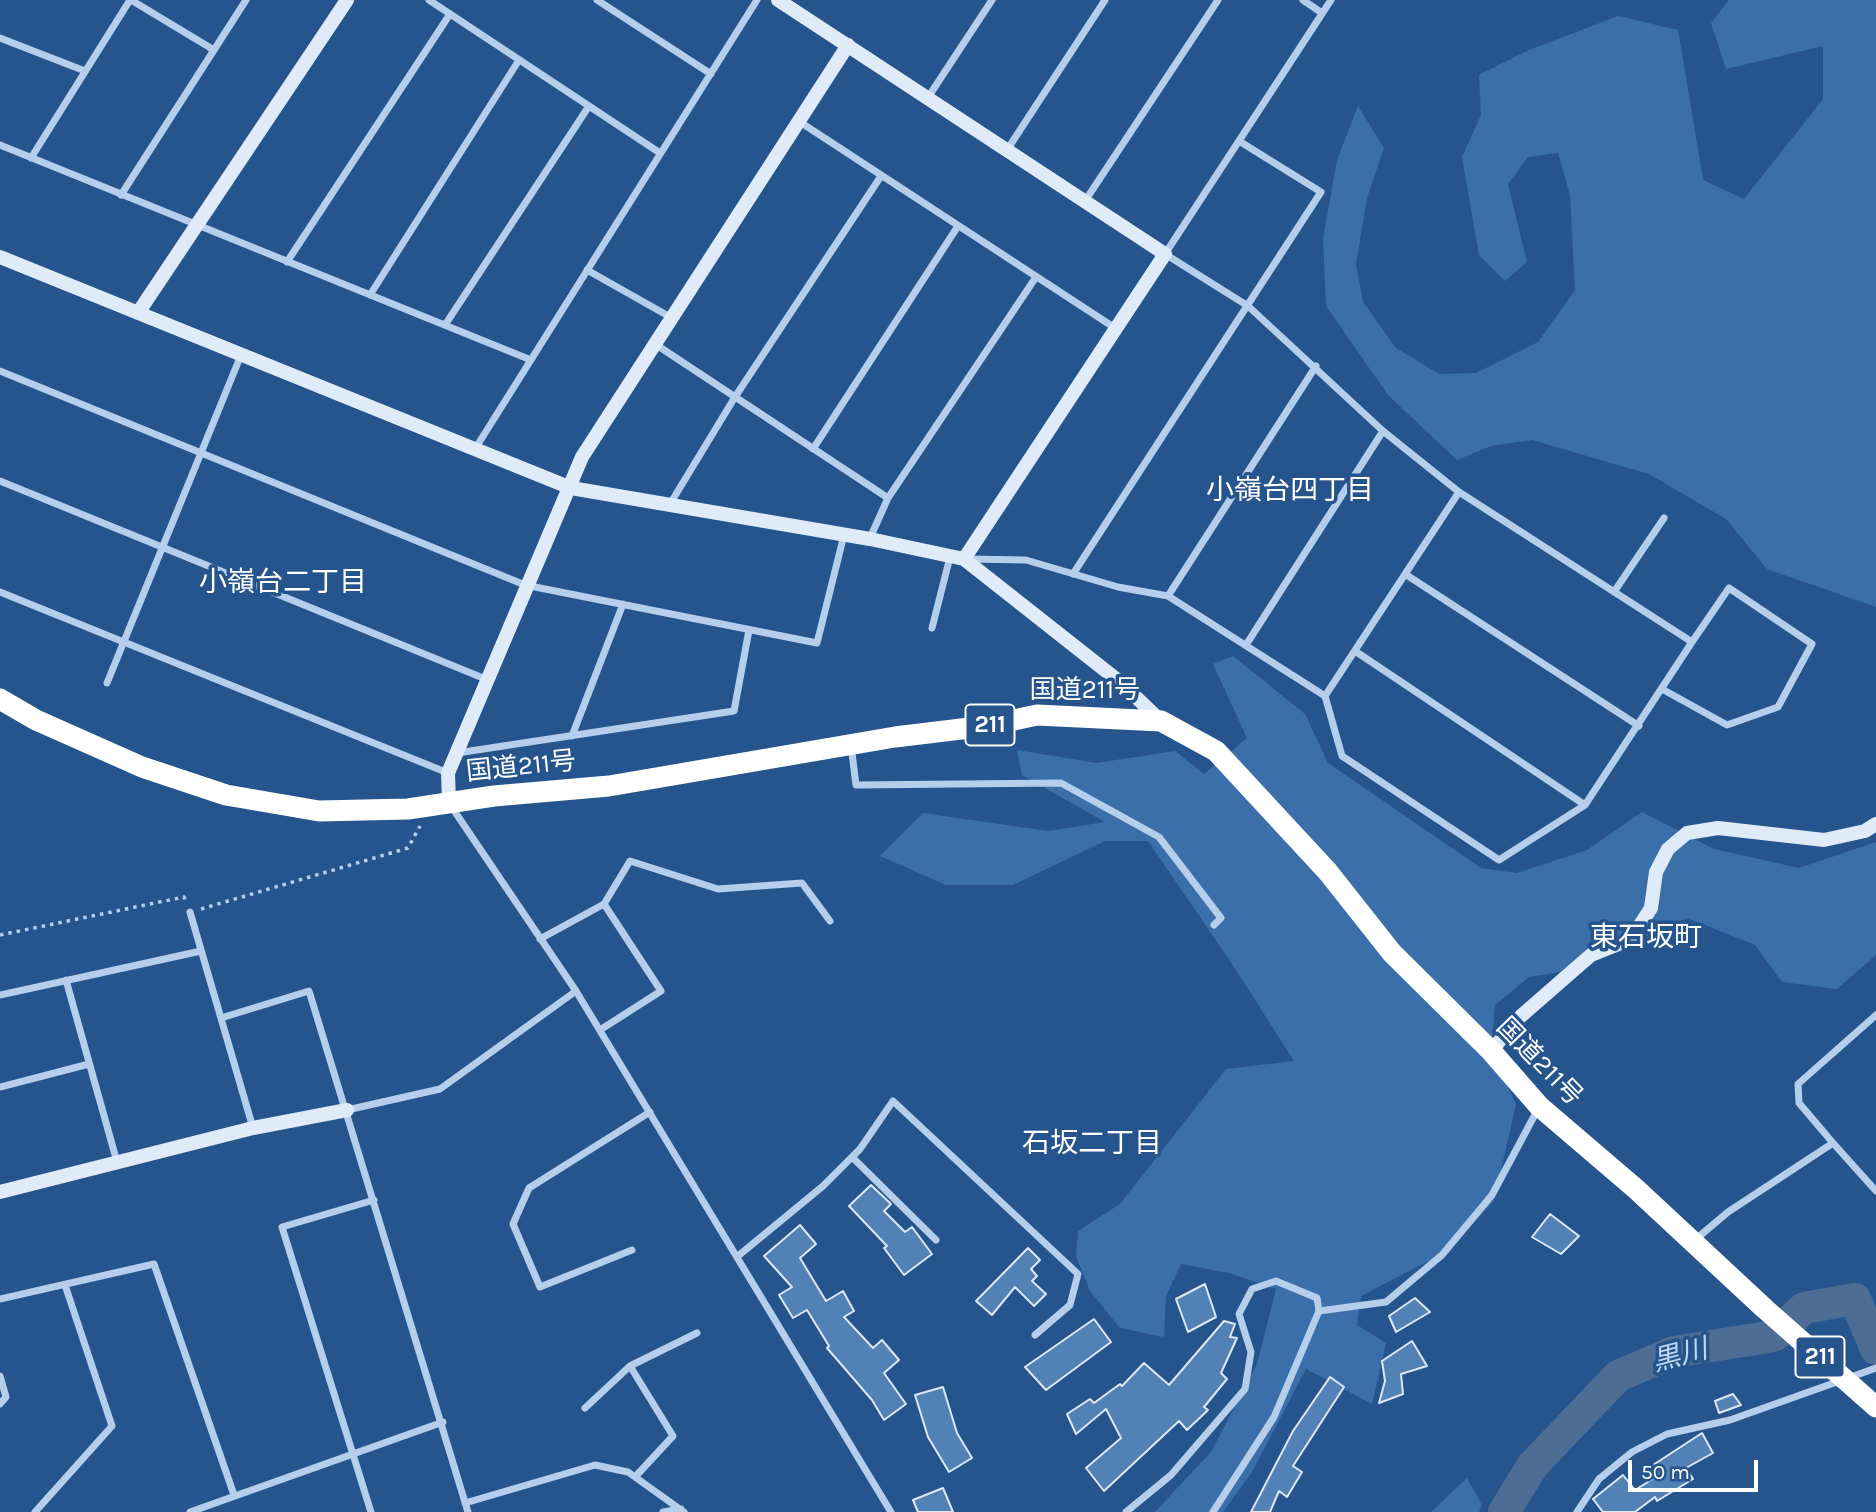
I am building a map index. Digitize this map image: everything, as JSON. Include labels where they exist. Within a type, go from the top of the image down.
[{"type":"highway","name":"国道211号","points":[[0,699],[36,720],[142,767],[226,795],[319,811],[408,809],[609,786],[851,745],[986,726],[1037,715],[1161,721],[1216,751],[1328,872],[1392,953],[1491,1051],[1539,1106],[1876,1407]]},
{"type":"street","points":[[31,158],[130,0],[214,50]]},
{"type":"street","points":[[121,195],[246,0]]},
{"type":"street","points":[[138,313],[347,0]]},
{"type":"street","points":[[429,0],[660,153]]},
{"type":"street","points":[[597,0],[711,74]]},
{"type":"street","points":[[475,449],[757,0]]},
{"type":"street","points":[[778,0],[926,99],[1248,306],[1316,366],[1383,431],[1459,492],[1692,642]]},
{"type":"street","points":[[926,99],[992,0]]},
{"type":"street","points":[[1006,151],[1105,0]]},
{"type":"street","points":[[1085,202],[1218,0]]},
{"type":"street","points":[[1303,0],[1322,13]]},
{"type":"street","points":[[932,628],[957,558],[1165,254],[1331,0]]},
{"type":"street","points":[[287,262],[450,14]]},
{"type":"street","points":[[0,38],[85,71]]},
{"type":"street","points":[[848,45],[582,457],[571,488],[525,585],[448,774],[440,804],[576,991],[891,1512]]},
{"type":"street","points":[[370,295],[519,60]]},
{"type":"street","points":[[445,325],[589,106]]},
{"type":"street","points":[[800,122],[1115,328]]},
{"type":"street","points":[[1073,574],[1321,192],[1239,141]]},
{"type":"street","points":[[0,145],[531,360]]},
{"type":"street","points":[[669,504],[735,397],[881,176]]},
{"type":"street","points":[[813,449],[958,226]]},
{"type":"street","points":[[0,257],[571,488],[870,539],[957,558],[1026,560],[1168,596],[1325,696],[1342,756],[1499,860],[1585,805],[1729,588],[1812,644],[1778,707],[1727,725],[1662,690]]},
{"type":"street","points":[[587,270],[672,318]]},
{"type":"street","points":[[870,539],[888,498],[1037,277]]},
{"type":"street","points":[[655,344],[888,498]]},
{"type":"street","points":[[107,683],[242,355]]},
{"type":"street","points":[[1168,596],[1316,366]]},
{"type":"street","points":[[0,371],[525,585],[817,643],[844,535]]},
{"type":"street","points":[[1246,645],[1383,431]]},
{"type":"street","points":[[0,481],[488,680]]},
{"type":"street","points":[[1325,696],[1459,492]]},
{"type":"street","points":[[1614,592],[1664,518]]},
{"type":"street","points":[[957,558],[1120,682],[1161,721]]},
{"type":"street","points":[[1405,574],[1639,726]]},
{"type":"street","points":[[0,592],[448,774]]},
{"type":"street","points":[[572,736],[623,604]]},
{"type":"street","points":[[457,753],[734,711],[749,629]]},
{"type":"street","points":[[1355,651],[1585,805]]},
{"type":"street","points":[[851,745],[856,785],[1061,783],[1159,837],[1221,918],[1214,925]]},
{"type":"street","points":[[1491,1051],[1521,1016],[1591,955],[1631,939],[1651,908],[1656,872],[1668,849],[1687,834],[1718,828],[1824,840],[1865,831],[1876,824]]},
{"type":"street","points":[[540,939],[604,904],[630,861],[718,889],[802,883],[830,921]]},
{"type":"street","points":[[600,1030],[661,991],[604,904]]},
{"type":"street","points":[[190,912],[253,1128]]},
{"type":"street","points":[[0,995],[201,951]]},
{"type":"street","points":[[66,980],[117,1162]]},
{"type":"street","points":[[221,1018],[309,991],[443,1422],[468,1512]]},
{"type":"street","points":[[0,1192],[253,1128],[440,1089],[576,991]]},
{"type":"street","points":[[1874,1021],[1798,1084],[1799,1103],[1876,1191]]},
{"type":"street","points":[[0,1087],[89,1064]]},
{"type":"street","points":[[738,1256],[823,1186],[852,1157],[893,1101],[1078,1274],[1070,1305],[1035,1335]]},
{"type":"street","points":[[1319,1311],[1386,1301],[1442,1255],[1492,1195],[1539,1106]]},
{"type":"street","points":[[632,1250],[540,1287],[513,1224],[528,1188],[650,1112]]},
{"type":"street","points":[[1692,1241],[1728,1212],[1833,1143]]},
{"type":"street","points":[[852,1157],[936,1240]]},
{"type":"street","points":[[371,1512],[282,1227],[374,1200]]},
{"type":"street","points":[[0,1299],[154,1264],[234,1495]]},
{"type":"street","points":[[1126,1512],[1171,1475],[1245,1389],[1251,1352],[1239,1314],[1252,1289],[1276,1281],[1317,1298],[1319,1311],[1274,1417],[1213,1512]]},
{"type":"street","points":[[35,1512],[112,1426],[65,1286]]},
{"type":"street","points":[[585,1408],[631,1366],[697,1334]]},
{"type":"street","points":[[631,1366],[673,1436],[635,1477]]},
{"type":"street","points":[[1577,1512],[1599,1479],[1632,1452],[1667,1434],[1730,1420],[1876,1368]]},
{"type":"street","points":[[0,1376],[6,1396],[0,1404]]},
{"type":"street","points":[[190,1512],[443,1422]]},
{"type":"street","points":[[466,1503],[595,1465],[635,1477],[683,1510]]},
{"type":"street","points":[[663,1512],[683,1510]]},
{"type":"path","points":[[0,935],[184,897],[190,912],[408,848],[440,804]]},
{"type":"shaded area","points":[[1729,0],[1876,0],[1876,607],[1767,569],[1726,519],[1649,474],[1532,440],[1491,446],[1457,460],[1388,395],[1326,306],[1323,239],[1337,160],[1358,106],[1384,148],[1367,198],[1356,264],[1363,302],[1396,348],[1439,374],[1476,373],[1538,342],[1575,290],[1570,195],[1558,153],[1528,157],[1508,184],[1527,262],[1505,281],[1479,255],[1462,157],[1481,115],[1479,75],[1529,50],[1618,16],[1678,30],[1703,180],[1744,199],[1823,99],[1823,46],[1726,69],[1711,23]]},
{"type":"shaded area","points":[[1233,656],[1305,714],[1328,763],[1481,868],[1517,873],[1587,850],[1642,812],[1714,849],[1799,868],[1876,842],[1876,955],[1837,989],[1782,982],[1755,945],[1687,918],[1572,970],[1529,977],[1495,1005],[1491,1051],[1516,1104],[1494,1201],[1448,1251],[1361,1296],[1357,1325],[1386,1343],[1372,1404],[1306,1369],[1252,1472],[1223,1512],[1155,1512],[1211,1452],[1257,1364],[1276,1289],[1229,1273],[1181,1264],[1166,1296],[1164,1337],[1120,1328],[1090,1291],[1076,1256],[1078,1231],[1120,1204],[1226,1069],[1294,1061],[1148,841],[1105,841],[1013,885],[946,885],[880,856],[923,813],[1048,831],[1105,822],[1022,775],[1017,750],[1096,763],[1175,751],[1204,774],[1247,738],[1213,664]]},
{"type":"shaded area","points":[[1467,1478],[1482,1505],[1479,1512],[1431,1512]]},
{"type":"building","points":[[871,1185],[891,1204],[884,1211],[905,1232],[912,1227],[932,1254],[904,1275],[884,1248],[887,1246],[849,1206]]},
{"type":"building","points":[[1550,1214],[1579,1236],[1561,1254],[1532,1237]]},
{"type":"building","points":[[800,1225],[816,1244],[800,1258],[826,1301],[843,1291],[854,1311],[844,1317],[873,1348],[882,1340],[899,1360],[884,1373],[906,1404],[884,1420],[872,1400],[827,1348],[829,1346],[807,1310],[793,1318],[779,1295],[792,1287],[764,1256]]},
{"type":"building","points":[[1028,1248],[1040,1260],[1031,1269],[1037,1276],[1032,1281],[1046,1294],[1034,1306],[1015,1287],[992,1315],[976,1301]]},
{"type":"building","points":[[1205,1284],[1216,1317],[1188,1332],[1176,1299]]},
{"type":"building","points":[[1415,1298],[1430,1312],[1396,1332],[1389,1316]]},
{"type":"building","points":[[1094,1319],[1111,1342],[1046,1390],[1025,1367]]},
{"type":"building","points":[[1224,1321],[1235,1324],[1230,1337],[1237,1338],[1221,1373],[1227,1379],[1204,1407],[1208,1410],[1187,1430],[1179,1421],[1104,1491],[1086,1468],[1121,1438],[1106,1409],[1076,1434],[1067,1414],[1090,1399],[1094,1403],[1120,1384],[1122,1386],[1144,1363],[1169,1385]]},
{"type":"building","points":[[1412,1341],[1427,1366],[1401,1374],[1403,1394],[1379,1403],[1385,1381],[1382,1361]]},
{"type":"building","points":[[1330,1377],[1344,1387],[1293,1466],[1302,1472],[1287,1497],[1279,1491],[1270,1512],[1251,1512],[1293,1431]]},
{"type":"building","points":[[943,1387],[957,1433],[972,1458],[949,1472],[928,1437],[915,1395]]},
{"type":"building","points":[[1733,1394],[1741,1405],[1719,1413],[1715,1401]]},
{"type":"building","points":[[1702,1433],[1713,1453],[1686,1468],[1693,1479],[1657,1501],[1655,1497],[1635,1512],[1603,1512],[1593,1499],[1623,1475],[1635,1490],[1656,1477],[1650,1467]]},
{"type":"building","points":[[943,1488],[953,1512],[918,1512],[913,1500]]},
{"type":"waterway","name":"黒川","points":[[1504,1512],[1533,1465],[1618,1376],[1674,1352],[1774,1336],[1804,1308],[1855,1299],[1876,1349]]},
{"type":"district","name":"小嶺台四丁目","points":[[1290,491]]},
{"type":"district","name":"小嶺台二丁目","points":[[283,583]]},
{"type":"district","name":"東石坂町","points":[[1646,938]]},
{"type":"district","name":"石坂二丁目","points":[[1092,1144]]}]
